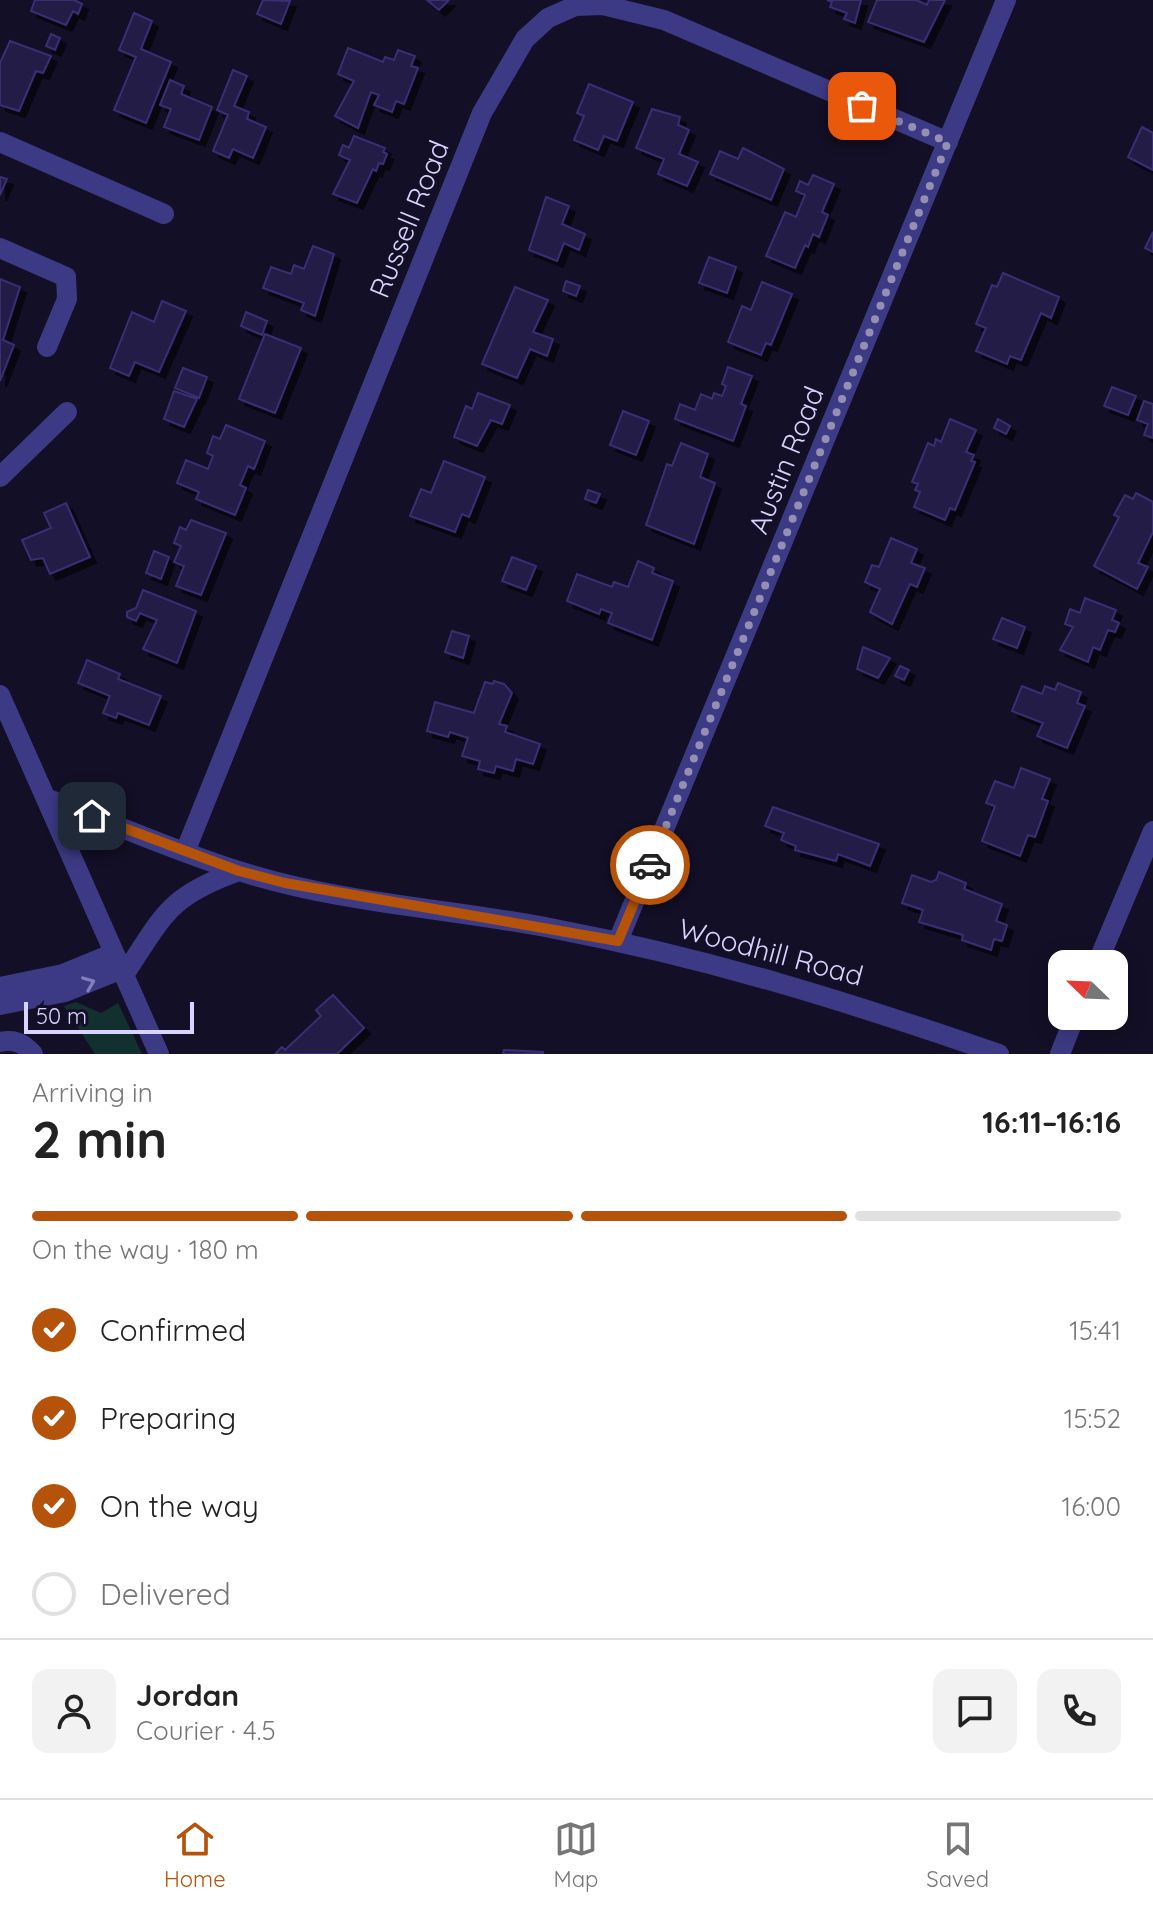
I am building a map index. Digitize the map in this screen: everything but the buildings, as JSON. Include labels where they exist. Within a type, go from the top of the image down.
[{"type":"street","name":"Austin Road","points":[[618,941],[1006,0]]},
{"type":"street","name":"Russell Road","points":[[185,852],[482,113],[525,39],[561,6],[603,5],[664,20],[948,142]]},
{"type":"street","points":[[0,142],[164,214]]},
{"type":"street","points":[[0,248],[66,277],[67,299],[47,347]]},
{"type":"street","points":[[0,477],[67,412]]},
{"type":"street","points":[[0,695],[159,1054]]},
{"type":"street","name":"Woodhill Road","points":[[46,798],[239,871],[329,893],[509,920],[618,941],[832,996],[999,1054]]},
{"type":"street","points":[[1103,950],[1153,831]]},
{"type":"street","points":[[0,1005],[65,992],[120,966],[172,905],[191,890],[239,871]]},
{"type":"street","points":[[0,987],[120,966]]},
{"type":"street","points":[[1060,1054],[1069,1030]]},
{"type":"street","points":[[0,1042],[11,1040],[24,1045],[33,1054]]},
{"type":"green space","points":[[76,1002],[101,1013],[118,1003],[142,1054],[95,1054],[64,1006]]},
{"type":"way so far","points":[[650,865],[948,142],[862,106]]},
{"type":"route","points":[[92,816],[239,871],[285,883],[378,902],[469,913],[618,941],[650,865]]}]
